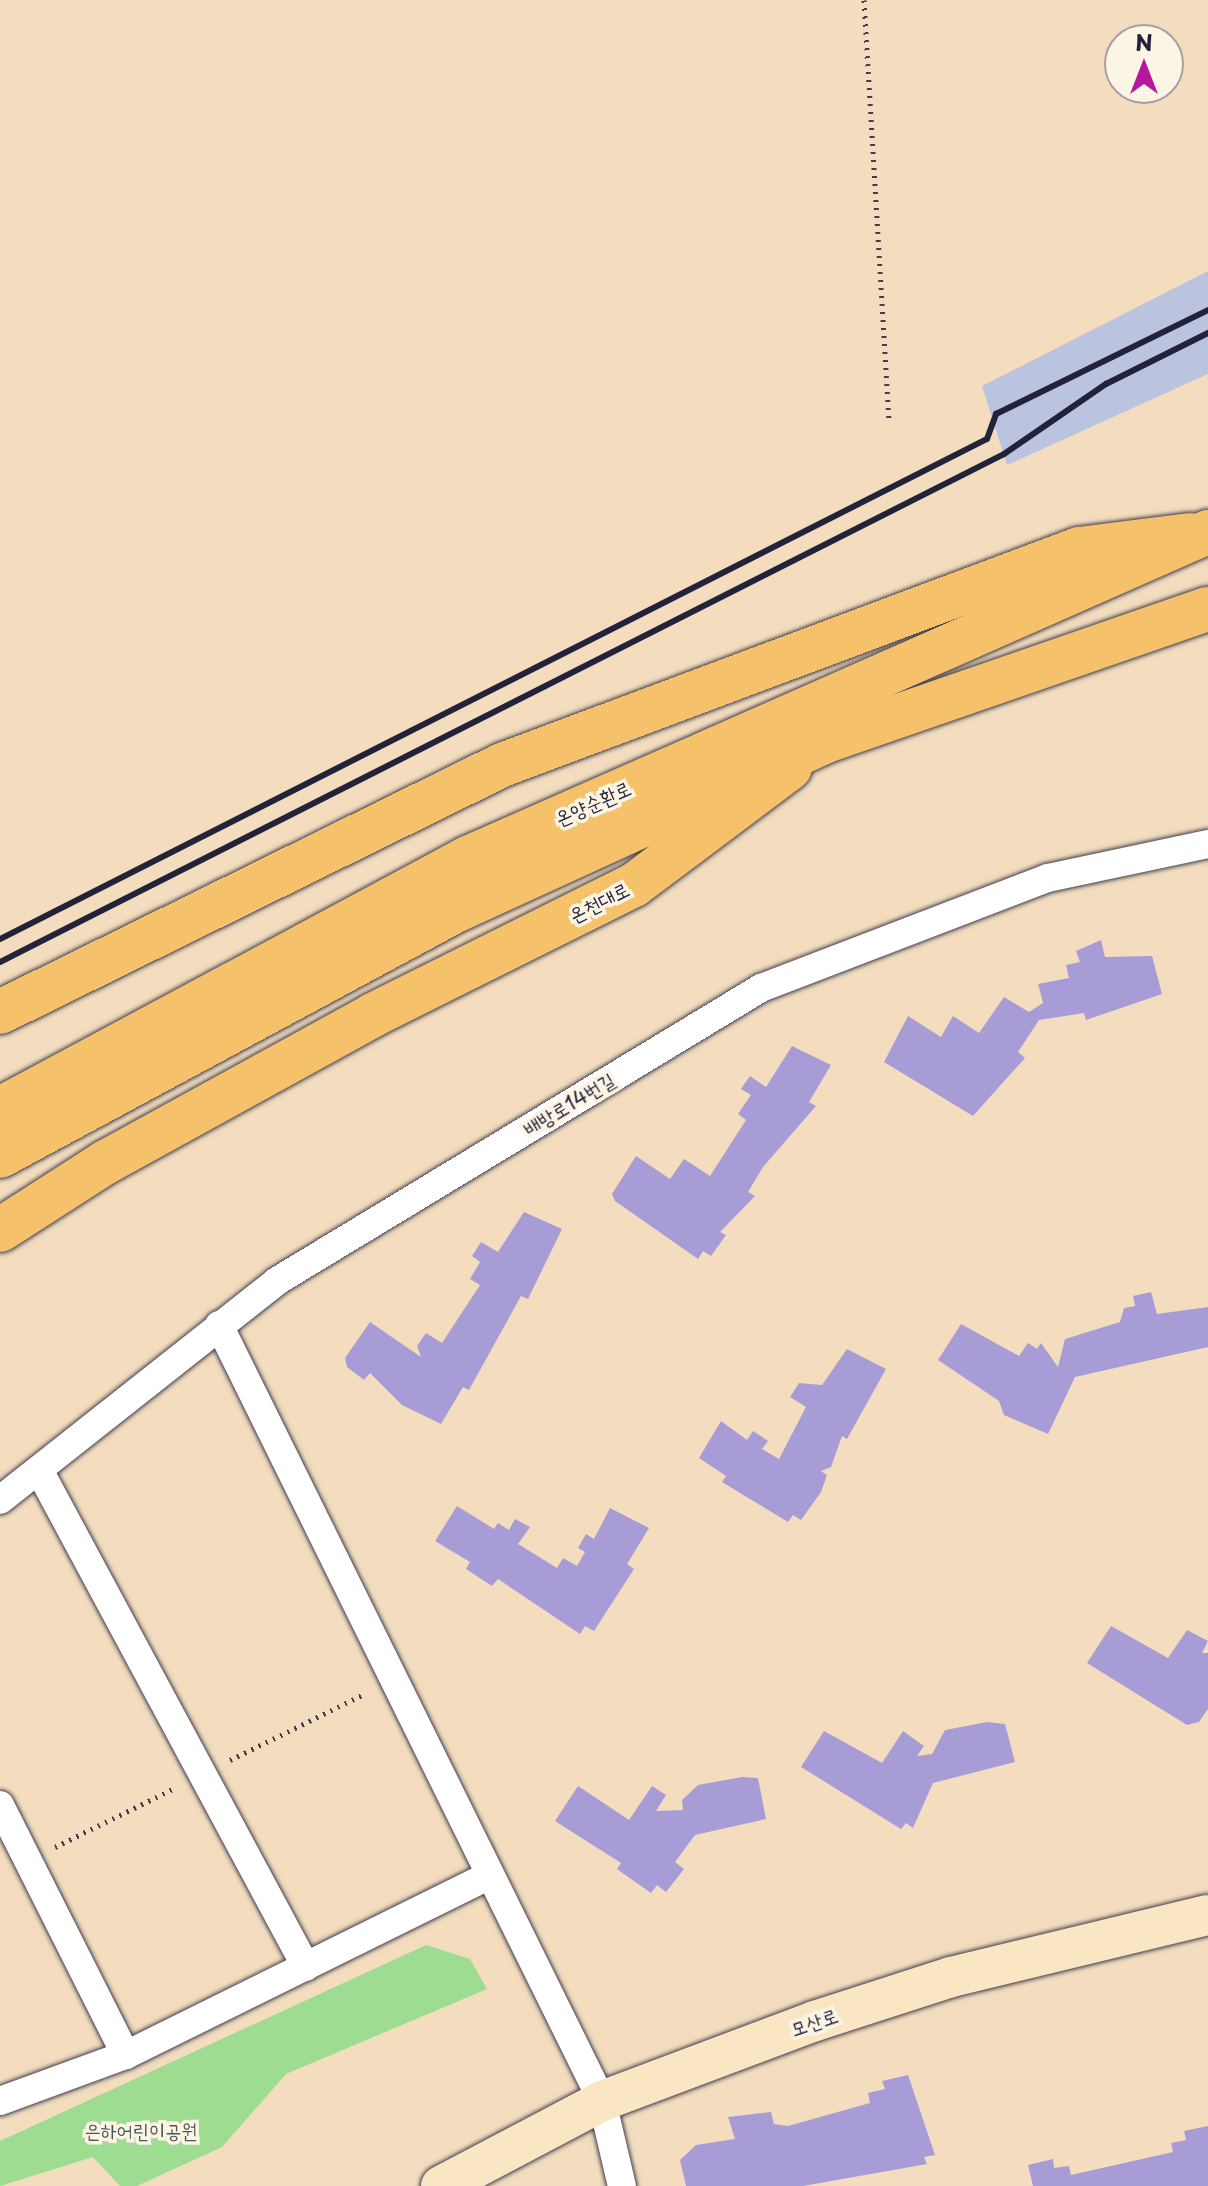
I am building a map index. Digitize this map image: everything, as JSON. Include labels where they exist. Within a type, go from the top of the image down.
[{"type":"main road","points":[[0,1012],[502,765],[1079,549],[1206,533]]},
{"type":"main road","name":"온양순환로","points":[[0,1109],[468,858],[1206,533]]},
{"type":"main road","name":"온천대로","points":[[0,1230],[106,1162],[373,1015],[634,885],[826,741],[1208,609]]},
{"type":"main road","name":"온양순환로","points":[[0,1156],[455,911],[826,741]]},
{"type":"street","name":"배방로14번길","points":[[0,1500],[277,1281],[761,988],[1048,878],[1208,844]]},
{"type":"street","points":[[219,1325],[602,2101],[622,2186]]},
{"type":"street","points":[[39,1470],[306,1967]]},
{"type":"street","points":[[0,1805],[126,2055]]},
{"type":"street","points":[[0,2101],[126,2055],[490,1875]]},
{"type":"street","name":"모산로","points":[[441,2186],[602,2101],[951,1977],[1208,1915]]},
{"type":"path","points":[[864,0],[889,418]]},
{"type":"shaded area","points":[[1208,271],[1208,374],[1007,465],[982,386]]},
{"type":"green space","name":"은하어린이공원","points":[[426,1945],[470,1959],[487,1989],[286,2074],[222,2147],[137,2186],[120,2186],[93,2157],[0,2186],[0,2141]]},
{"type":"building","points":[[1101,940],[1105,957],[1152,956],[1162,994],[1086,1020],[1084,1013],[1039,1020],[1018,1052],[1025,1058],[973,1116],[884,1062],[908,1016],[941,1037],[953,1016],[979,1033],[1004,997],[1029,1012],[1043,1003],[1038,984],[1069,978],[1066,965],[1080,962],[1076,951]]},
{"type":"building","points":[[792,1046],[831,1065],[809,1102],[816,1106],[763,1167],[748,1192],[755,1196],[720,1232],[726,1235],[711,1256],[703,1251],[698,1259],[615,1201],[612,1194],[636,1156],[670,1179],[684,1159],[710,1176],[746,1120],[738,1114],[751,1095],[741,1089],[750,1076],[766,1087]]},
{"type":"building","points":[[524,1212],[562,1229],[528,1299],[521,1296],[469,1390],[463,1387],[441,1424],[402,1405],[370,1373],[364,1380],[347,1367],[345,1358],[370,1322],[421,1357],[417,1346],[426,1333],[442,1343],[480,1285],[470,1279],[480,1262],[472,1256],[481,1242],[498,1252]]},
{"type":"building","points":[[1151,1292],[1157,1314],[1208,1307],[1208,1347],[1075,1377],[1048,1434],[1004,1415],[999,1401],[938,1360],[961,1324],[1019,1356],[1028,1343],[1037,1349],[1041,1343],[1058,1367],[1065,1339],[1120,1322],[1124,1308],[1135,1306],[1133,1296]]},
{"type":"building","points":[[847,1349],[886,1369],[847,1439],[842,1436],[831,1467],[821,1471],[827,1475],[821,1492],[801,1520],[793,1515],[788,1522],[722,1482],[726,1476],[699,1458],[721,1421],[747,1440],[753,1431],[768,1441],[762,1449],[779,1459],[806,1407],[790,1397],[799,1383],[822,1385]]},
{"type":"building","points":[[457,1506],[494,1529],[498,1523],[509,1530],[515,1519],[530,1527],[518,1544],[557,1568],[563,1558],[577,1566],[585,1552],[578,1548],[586,1534],[594,1539],[610,1508],[649,1528],[627,1564],[634,1569],[594,1631],[585,1626],[580,1634],[498,1579],[492,1586],[466,1569],[470,1562],[435,1541]]},
{"type":"building","points":[[1111,1626],[1168,1658],[1187,1630],[1208,1641],[1202,1653],[1208,1653],[1208,1709],[1199,1722],[1187,1725],[1087,1663]]},
{"type":"building","points":[[987,1722],[1005,1724],[1015,1762],[933,1783],[913,1828],[906,1823],[901,1829],[801,1767],[824,1731],[882,1763],[903,1731],[924,1746],[917,1756],[932,1754],[945,1730]]},
{"type":"building","points":[[742,1777],[758,1778],[766,1819],[695,1835],[675,1862],[684,1869],[666,1892],[657,1885],[651,1893],[617,1869],[621,1863],[555,1821],[578,1786],[629,1820],[652,1786],[666,1795],[656,1811],[683,1810],[682,1800],[698,1785]]},
{"type":"building","points":[[908,2075],[935,2155],[924,2157],[927,2164],[803,2186],[686,2186],[680,2160],[696,2145],[735,2139],[728,2117],[771,2112],[774,2124],[788,2126],[870,2103],[868,2093],[885,2089],[882,2081]]},
{"type":"building","points":[[1208,2126],[1208,2186],[1033,2186],[1028,2165],[1053,2159],[1054,2168],[1069,2166],[1071,2175],[1173,2152],[1171,2143],[1186,2140],[1184,2131]]},
{"type":"railway","points":[[0,939],[987,439],[996,414],[1208,310]]},
{"type":"railway","points":[[0,962],[1004,454],[1106,384],[1208,333]]}]
